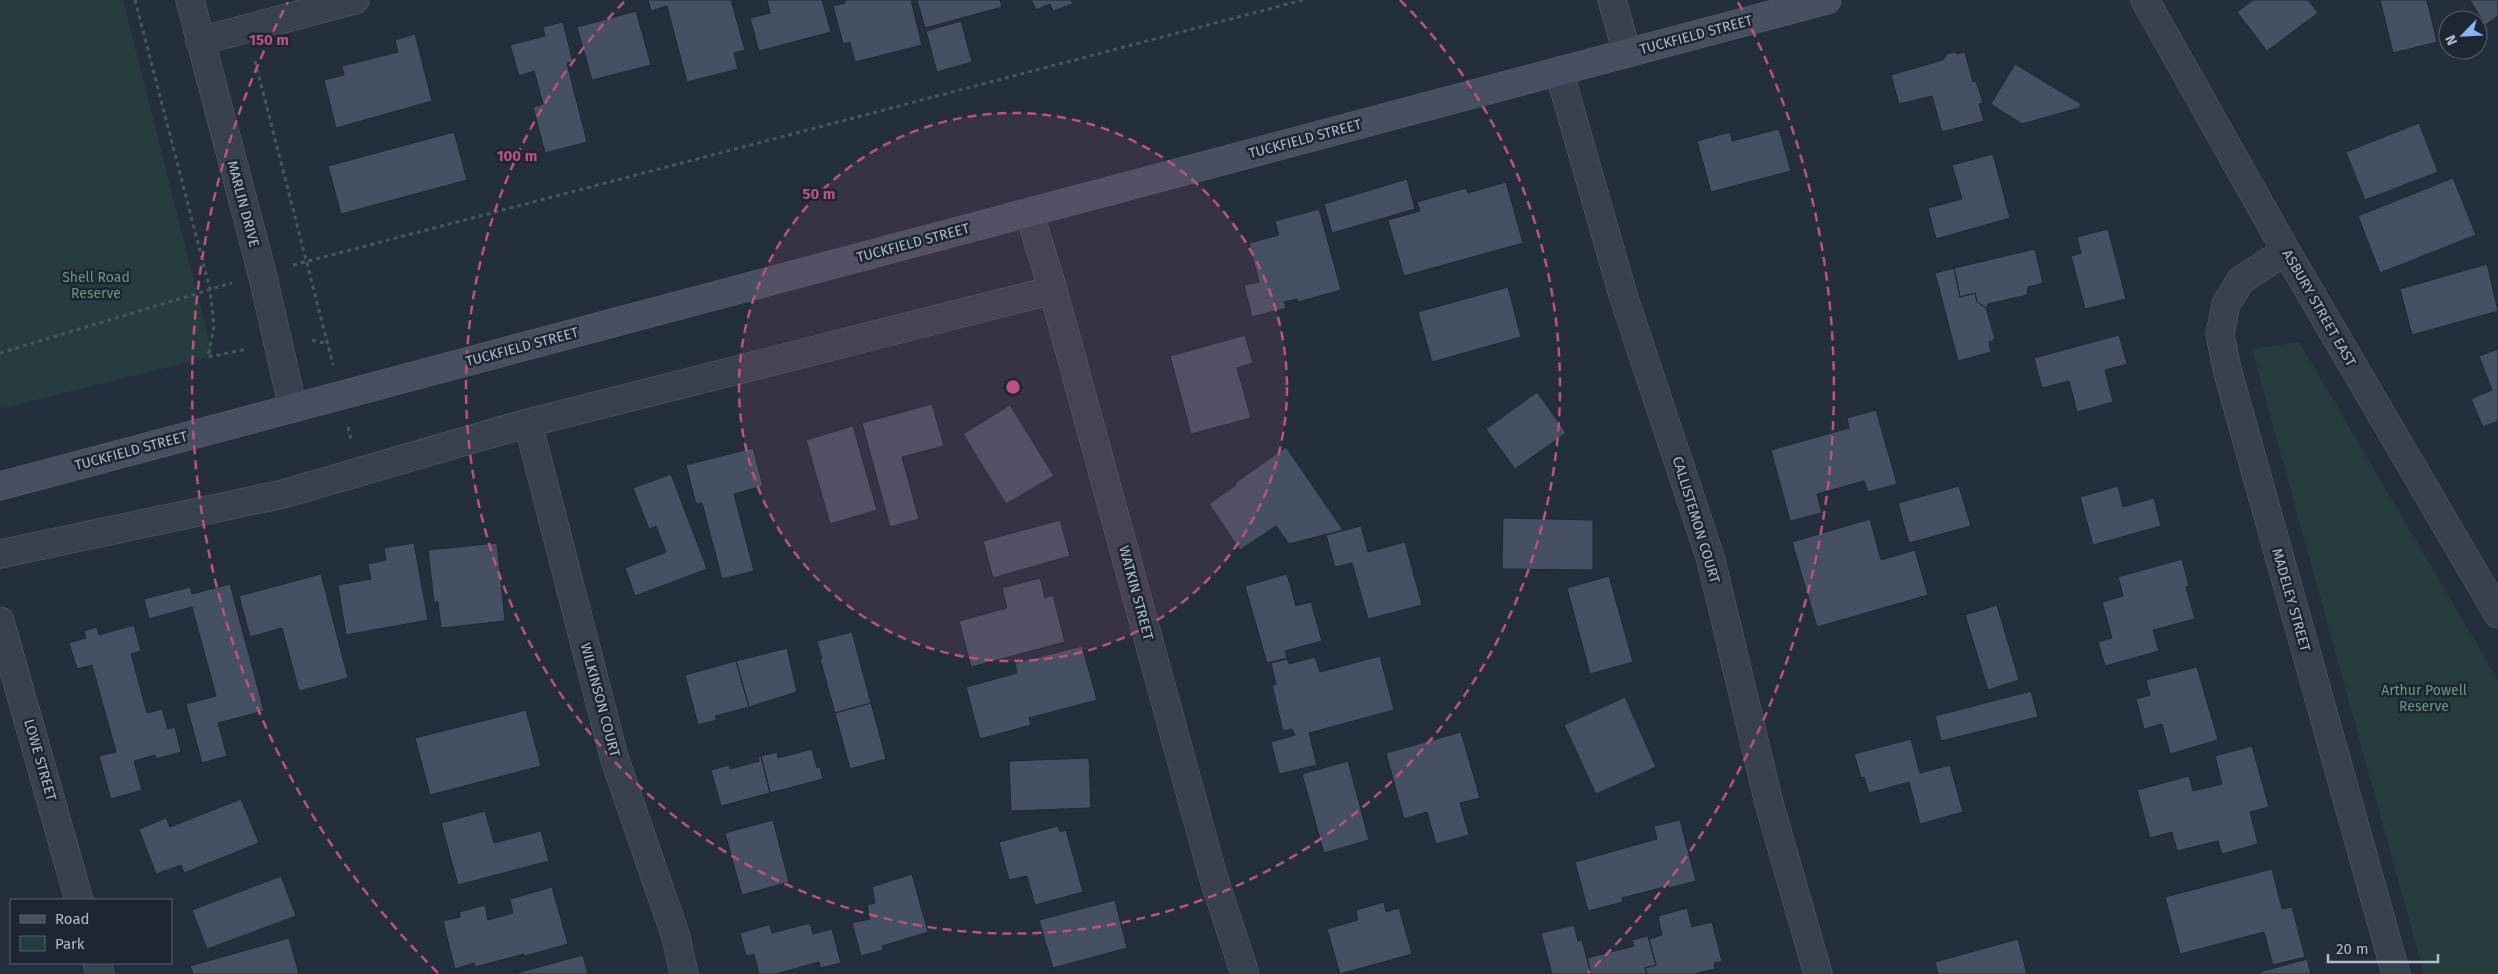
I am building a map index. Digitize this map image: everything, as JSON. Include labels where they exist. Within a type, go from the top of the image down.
[{"type":"main road","name":"TUCKFIELD STREET","points":[[0,486],[1827,0]]},
{"type":"street","name":"MARLIN DRIVE","points":[[190,0],[262,274],[293,408]]},
{"type":"street","points":[[200,41],[355,0]]},
{"type":"street","points":[[1612,0],[1626,53]]},
{"type":"street","name":"ASBURY STREET EAST","points":[[2145,0],[2286,251],[2498,614]]},
{"type":"street","name":"CALLISTEMON COURT","points":[[1559,71],[1623,295],[1710,560],[1769,802],[1818,974]]},
{"type":"street","name":"WATKIN STREET","points":[[1029,212],[1053,290],[1213,876],[1245,974]]},
{"type":"street","name":"MADELEY STREET","points":[[2286,251],[2241,280],[2226,304],[2220,334],[2229,379],[2396,974]]},
{"type":"street","points":[[0,554],[283,494],[528,423],[1053,290]]},
{"type":"street","name":"WILKINSON COURT","points":[[528,423],[614,757],[676,937],[684,974]]},
{"type":"street","name":"LOWE STREET","points":[[0,621],[79,899]]},
{"type":"path","points":[[135,0],[210,289],[214,327],[208,357],[306,338],[328,344]]},
{"type":"path","points":[[0,352],[308,261],[1303,0]]},
{"type":"path","points":[[246,29],[308,261],[359,472]]},
{"type":"green space","name":"Shell Road Reserve","points":[[0,0],[123,0],[213,356],[0,409]]},
{"type":"green space","name":"Arthur Powell Reserve","points":[[2299,342],[2498,680],[2498,974],[2424,974],[2252,349]]},
{"type":"building","points":[[648,0],[731,0],[745,50],[734,53],[738,69],[687,82],[667,6],[651,11]]},
{"type":"building","points":[[767,0],[822,0],[831,32],[759,51],[750,18],[770,13]]},
{"type":"building","points":[[845,0],[911,0],[922,45],[855,62],[850,42],[843,44],[833,6],[845,3]]},
{"type":"building","points":[[917,0],[1000,0],[1002,7],[925,28]]},
{"type":"building","points":[[1031,0],[1071,0],[1073,4],[1053,11],[1050,4],[1036,10]]},
{"type":"building","points":[[2253,0],[2308,0],[2318,13],[2267,51],[2237,12]]},
{"type":"building","points":[[2380,0],[2427,0],[2437,42],[2393,53]]},
{"type":"building","points":[[2470,0],[2498,0],[2498,16],[2488,23],[2488,10],[2476,10]]},
{"type":"building","points":[[636,11],[651,65],[592,80],[577,27]]},
{"type":"building","points":[[961,21],[972,62],[937,72],[926,31]]},
{"type":"building","points":[[563,22],[573,62],[567,63],[587,142],[545,153],[533,107],[543,104],[534,71],[519,76],[510,45],[545,36],[543,27]]},
{"type":"building","points":[[415,34],[432,101],[336,128],[324,80],[344,75],[342,66],[398,52],[395,40]]},
{"type":"building","points":[[1954,52],[1957,54],[1965,52],[1973,82],[1976,81],[1983,103],[1979,104],[1984,121],[1942,132],[1932,96],[1899,104],[1891,75],[1943,60],[1947,54]]},
{"type":"building","points":[[2015,64],[2081,104],[2079,108],[2022,124],[1991,104]]},
{"type":"building","points":[[2419,123],[2438,172],[2365,200],[2346,152]]},
{"type":"building","points":[[1779,129],[1791,171],[1711,192],[1697,141],[1730,132],[1732,141]]},
{"type":"building","points":[[454,132],[467,180],[341,214],[328,166]]},
{"type":"building","points":[[1993,154],[2010,218],[1936,239],[1928,208],[1962,199],[1952,165]]},
{"type":"building","points":[[2453,178],[2476,235],[2380,273],[2358,216]]},
{"type":"building","points":[[1407,179],[1415,209],[1332,233],[1324,204]]},
{"type":"building","points":[[1506,182],[1523,243],[1404,276],[1388,220],[1420,211],[1417,202],[1466,188],[1468,193]]},
{"type":"building","points":[[1319,209],[1341,290],[1298,302],[1297,299],[1284,302],[1286,308],[1252,317],[1244,285],[1259,282],[1249,243],[1279,235],[1275,221]]},
{"type":"building","points":[[2108,229],[2126,299],[2085,309],[2071,256],[2081,253],[2077,237]]},
{"type":"building","points":[[2035,249],[2043,283],[2028,287],[2027,295],[1988,304],[1986,308],[1977,302],[1975,293],[1960,297],[1954,268]]},
{"type":"building","points":[[2487,264],[2498,311],[2412,335],[2400,289]]},
{"type":"building","points":[[1954,268],[1960,297],[1975,293],[1977,302],[1986,308],[1995,339],[1989,342],[1991,352],[1958,361],[1935,273]]},
{"type":"building","points":[[1508,287],[1521,337],[1432,362],[1418,312]]},
{"type":"building","points":[[1245,335],[1253,363],[1237,368],[1251,418],[1191,434],[1170,356]]},
{"type":"building","points":[[2119,335],[2127,364],[2105,370],[2113,402],[2077,412],[2069,381],[2042,388],[2034,358]]},
{"type":"building","points":[[2498,349],[2498,421],[2483,427],[2471,399],[2492,390],[2479,356]]},
{"type":"building","points":[[1537,392],[1566,433],[1515,469],[1486,429]]},
{"type":"building","points":[[932,404],[944,446],[902,457],[919,519],[890,527],[862,423]]},
{"type":"building","points":[[1010,405],[1054,476],[1006,504],[963,434]]},
{"type":"building","points":[[1876,410],[1897,484],[1868,492],[1864,481],[1817,494],[1822,513],[1790,521],[1771,450],[1849,428],[1847,418]]},
{"type":"building","points":[[853,426],[877,510],[830,524],[806,440]]},
{"type":"building","points":[[1286,447],[1343,530],[1289,544],[1276,526],[1240,550],[1209,504]]},
{"type":"building","points":[[753,448],[763,486],[734,494],[754,571],[722,579],[702,503],[696,504],[686,465]]},
{"type":"building","points":[[671,474],[707,569],[635,596],[625,568],[666,552],[656,526],[649,529],[633,488]]},
{"type":"building","points":[[1959,486],[1971,526],[1909,543],[1898,503]]},
{"type":"building","points":[[2118,486],[2123,507],[2154,498],[2161,526],[2093,545],[2080,497]]},
{"type":"building","points":[[1503,518],[1593,520],[1593,570],[1502,569]]},
{"type":"building","points":[[1870,519],[1881,560],[1915,550],[1928,595],[1817,627],[1792,542]]},
{"type":"building","points":[[1060,520],[1070,556],[993,578],[983,541]]},
{"type":"building","points":[[1361,526],[1368,552],[1405,542],[1422,605],[1368,619],[1352,563],[1335,567],[1326,535]]},
{"type":"building","points":[[414,543],[428,620],[346,635],[338,585],[371,579],[368,564],[386,560],[384,548]]},
{"type":"building","points":[[497,543],[505,621],[441,628],[438,602],[434,602],[428,550]]},
{"type":"building","points":[[2182,559],[2189,586],[2186,587],[2195,619],[2153,630],[2159,651],[2105,666],[2098,642],[2112,638],[2102,602],[2123,596],[2118,577]]},
{"type":"building","points":[[321,574],[348,678],[299,691],[282,628],[250,637],[239,596]]},
{"type":"building","points":[[1287,574],[1296,606],[1311,602],[1322,641],[1285,651],[1287,658],[1267,663],[1245,586]]},
{"type":"building","points":[[1609,576],[1633,662],[1590,674],[1567,588]]},
{"type":"building","points":[[1040,578],[1045,598],[1053,595],[1065,642],[971,667],[959,621],[1007,608],[1002,588]]},
{"type":"building","points":[[230,584],[264,711],[218,723],[227,756],[202,763],[186,704],[216,696],[192,607],[149,619],[144,599],[190,587],[192,594]]},
{"type":"building","points":[[1997,605],[2019,680],[1988,690],[1965,615]]},
{"type":"building","points":[[134,625],[141,651],[131,654],[147,713],[162,709],[168,729],[175,727],[181,752],[156,759],[155,755],[134,761],[142,790],[111,799],[99,756],[116,752],[92,665],[77,669],[69,643],[86,638],[84,631],[97,627],[99,635]]},
{"type":"building","points":[[852,632],[871,703],[835,713],[817,641]]},
{"type":"building","points":[[1082,646],[1097,700],[1029,718],[1031,725],[980,739],[966,687],[1017,673],[1015,663]]},
{"type":"building","points":[[787,648],[797,692],[749,707],[736,661]]},
{"type":"building","points":[[1380,656],[1394,710],[1309,733],[1317,765],[1279,774],[1271,742],[1295,735],[1292,729],[1283,731],[1272,685],[1276,684],[1271,663],[1287,659],[1289,664],[1315,657],[1320,672]]},
{"type":"building","points":[[736,661],[749,707],[715,716],[717,720],[698,725],[685,675]]},
{"type":"building","points":[[2197,667],[2218,740],[2170,754],[2162,724],[2144,729],[2136,699],[2150,695],[2146,680]]},
{"type":"building","points":[[2031,691],[2038,717],[1941,741],[1935,716]]},
{"type":"building","points":[[1625,697],[1656,767],[1596,794],[1564,725]]},
{"type":"building","points":[[871,703],[886,759],[850,769],[835,713]]},
{"type":"building","points":[[526,710],[541,766],[430,795],[415,738]]},
{"type":"building","points":[[1461,732],[1480,798],[1460,803],[1469,835],[1436,844],[1427,812],[1404,819],[1386,753]]},
{"type":"building","points":[[1911,739],[1920,773],[1950,765],[1963,812],[1920,824],[1909,782],[1869,793],[1864,777],[1861,778],[1854,754]]},
{"type":"building","points":[[2252,746],[2269,807],[2250,812],[2258,844],[2222,854],[2218,841],[2177,851],[2172,832],[2150,838],[2137,790],[2189,776],[2193,791],[2222,784],[2215,756]]},
{"type":"building","points":[[812,749],[817,768],[820,767],[823,779],[770,793],[761,756],[777,752],[778,758]]},
{"type":"building","points":[[761,756],[770,793],[721,806],[711,770],[729,765],[730,769],[759,761],[758,757]]},
{"type":"building","points":[[1089,758],[1091,808],[1011,811],[1009,761]]},
{"type":"building","points":[[1348,761],[1369,840],[1324,853],[1302,774]]},
{"type":"building","points":[[241,799],[259,843],[184,873],[181,865],[156,874],[139,829],[166,818],[170,827]]},
{"type":"building","points":[[485,811],[494,843],[541,831],[549,861],[458,885],[441,823]]},
{"type":"building","points":[[773,820],[789,882],[742,895],[725,833]]},
{"type":"building","points":[[1680,820],[1696,881],[1622,898],[1623,902],[1588,911],[1575,862],[1657,839],[1654,826]]},
{"type":"building","points":[[1058,826],[1060,832],[1066,830],[1083,892],[1035,905],[1027,876],[1009,880],[999,842]]},
{"type":"building","points":[[2272,869],[2282,909],[2292,907],[2305,957],[2273,965],[2264,932],[2180,954],[2165,897]]},
{"type":"building","points":[[912,874],[928,932],[882,946],[883,950],[861,956],[852,923],[870,919],[867,905],[875,903],[872,887]]},
{"type":"building","points":[[281,876],[296,916],[207,949],[192,910]]},
{"type":"building","points":[[552,887],[568,944],[525,956],[524,954],[475,967],[474,963],[455,969],[443,921],[460,917],[459,912],[485,905],[488,920],[513,913],[510,899]]},
{"type":"building","points":[[1115,900],[1127,948],[1053,968],[1039,920]]},
{"type":"building","points":[[1384,902],[1386,912],[1399,908],[1412,954],[1340,974],[1327,929],[1358,920],[1356,910]]},
{"type":"building","points":[[1687,908],[1692,927],[1712,922],[1722,961],[1714,963],[1715,969],[1694,974],[1647,974],[1645,968],[1656,965],[1649,939],[1662,935],[1658,916]]},
{"type":"building","points":[[769,922],[772,933],[810,923],[813,934],[832,929],[841,963],[820,968],[819,962],[776,974],[759,974],[754,954],[746,956],[740,933],[768,925]]},
{"type":"building","points":[[1574,925],[1578,941],[1582,940],[1591,974],[1552,974],[1541,933]]},
{"type":"building","points":[[1648,936],[1656,965],[1645,968],[1647,974],[1591,974],[1587,958],[1634,946],[1632,940]]},
{"type":"building","points":[[289,938],[299,974],[193,974],[190,966]]},
{"type":"building","points":[[2018,939],[2027,974],[1938,974],[1935,962]]},
{"type":"building","points":[[583,955],[588,974],[513,974]]},
{"type":"building","points":[[2307,959],[2311,974],[2261,974],[2260,972]]}]
